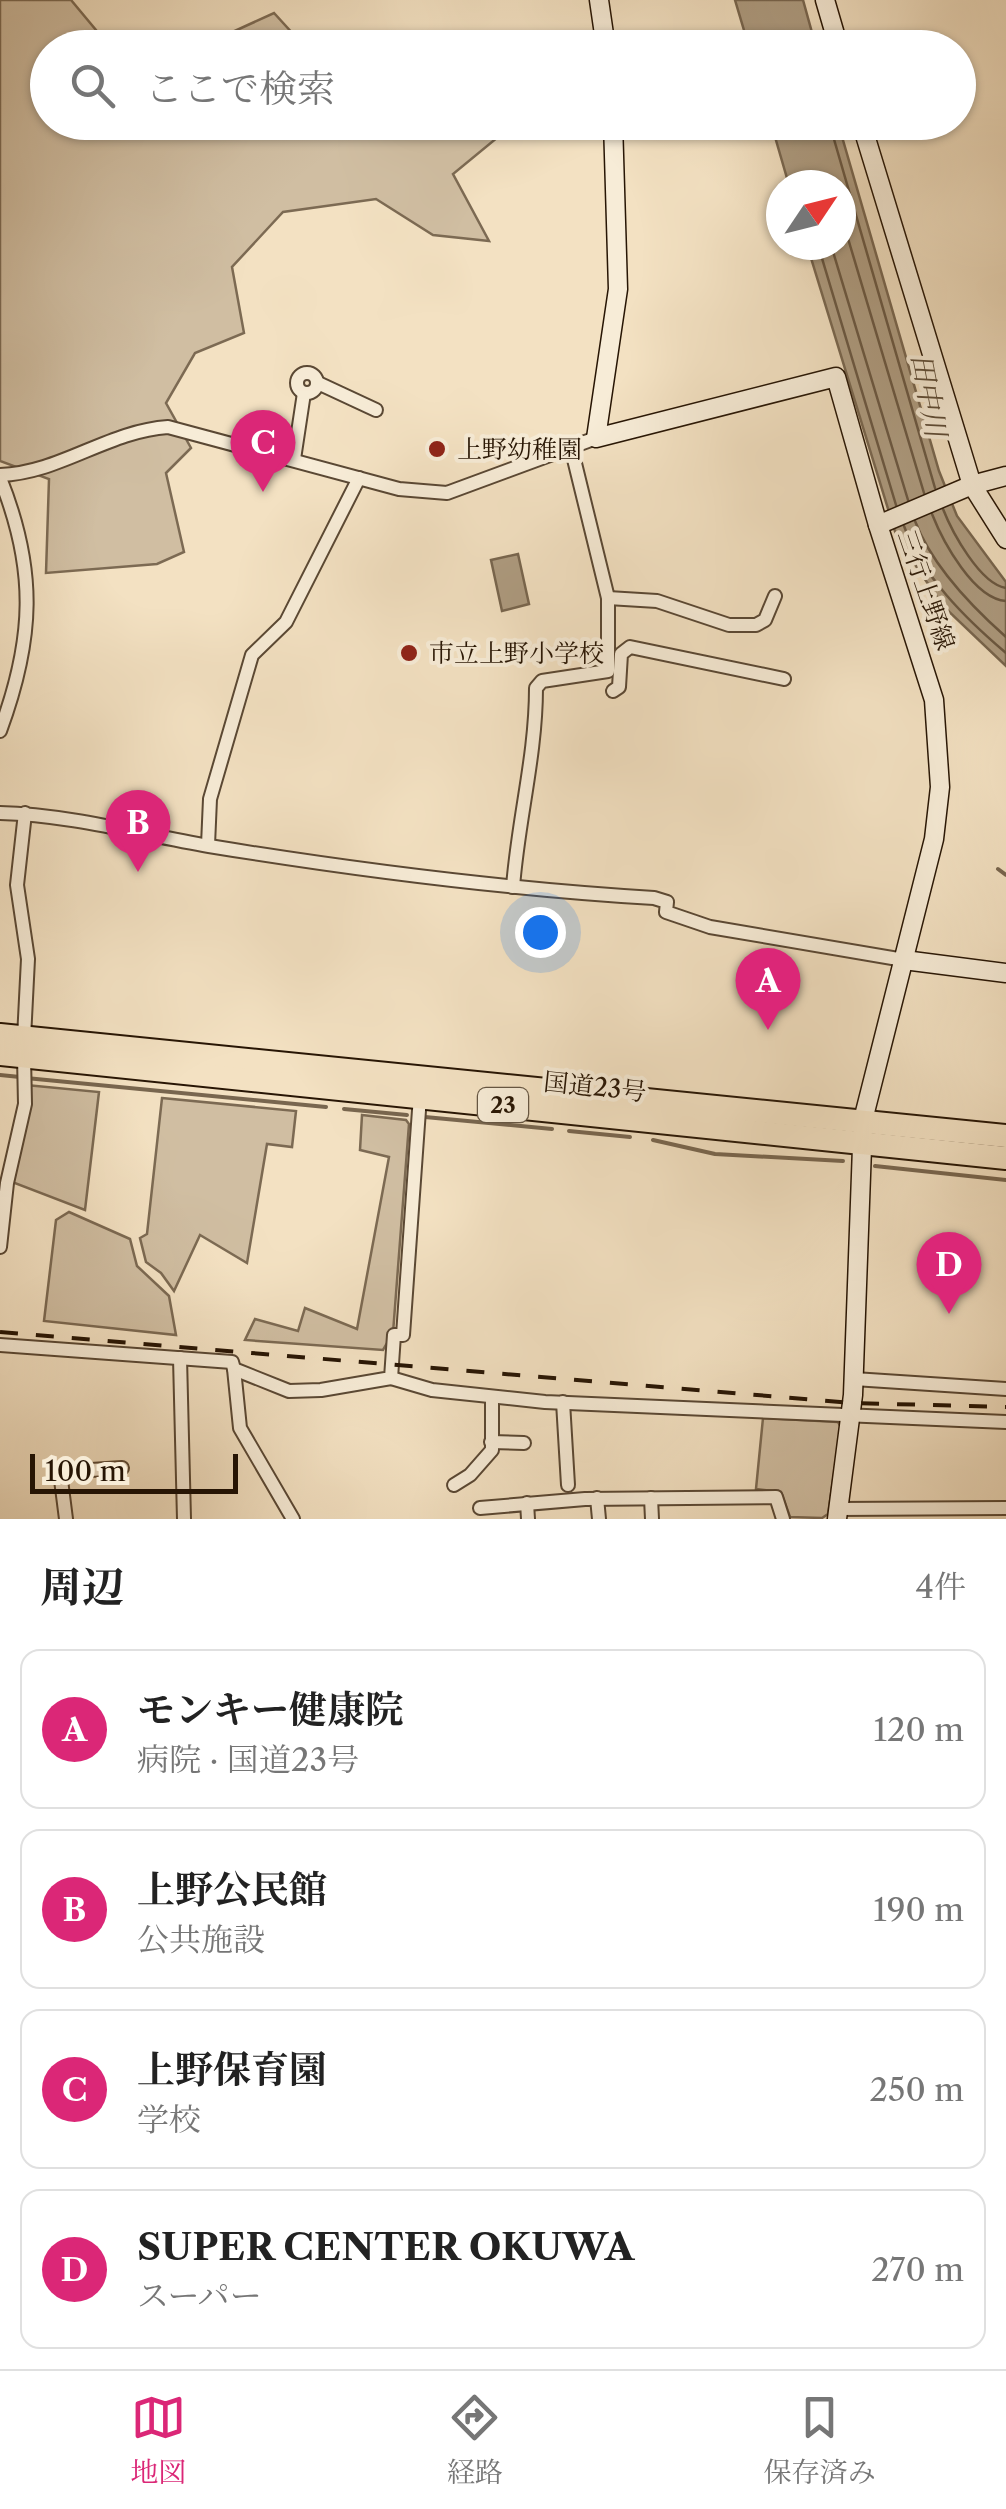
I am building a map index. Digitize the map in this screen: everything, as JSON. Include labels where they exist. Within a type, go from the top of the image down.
[{"type":"highway","name":"国道23号","points":[[0,1035],[24,1048],[420,1096],[861,1131],[1006,1136]]},
{"type":"highway","name":"国道23号","points":[[0,1054],[24,1048],[861,1131],[1006,1158]]},
{"type":"street","points":[[599,0],[603,30]]},
{"type":"street","points":[[825,0],[834,30]]},
{"type":"street","points":[[596,438],[618,289],[614,140]]},
{"type":"street","points":[[866,140],[965,487],[1006,539]]},
{"type":"street","points":[[294,460],[304,393],[297,382],[306,367],[318,383],[376,410]]},
{"type":"street","points":[[0,732],[18,675],[30,598],[11,504],[0,477],[45,468],[134,431],[168,427],[412,492],[447,493],[596,438],[836,378],[883,522]]},
{"type":"street","points":[[304,393],[314,392],[318,383]]},
{"type":"street","points":[[513,886],[516,836],[533,750],[536,688],[542,681],[608,671],[608,598],[571,448]]},
{"type":"street","name":"三行上野線","points":[[837,1514],[854,1379],[861,1131],[934,839],[941,754],[924,660],[883,522],[965,487],[1006,476]]},
{"type":"street","points":[[208,846],[210,799],[252,655],[286,622],[359,478]]},
{"type":"street","points":[[608,598],[657,601],[740,626],[765,620],[775,596]]},
{"type":"street","points":[[614,691],[618,687],[621,654],[630,647],[784,679]]},
{"type":"street","points":[[0,812],[208,846],[513,886],[654,898],[667,902],[666,912],[710,927],[1006,973]]},
{"type":"street","points":[[0,1248],[5,1180],[24,1104],[28,959],[17,885],[25,814]]},
{"type":"street","points":[[390,1378],[394,1334],[402,1335],[420,1096]]},
{"type":"street","points":[[0,1346],[232,1362],[240,1428],[293,1519]]},
{"type":"street","points":[[180,1358],[184,1519]]},
{"type":"street","points":[[234,1370],[289,1391],[322,1390],[390,1378],[432,1390],[492,1397],[851,1418],[1006,1422]]},
{"type":"street","points":[[854,1379],[1006,1389]]},
{"type":"street","points":[[454,1485],[477,1468],[492,1450],[492,1397]]},
{"type":"street","points":[[563,1402],[568,1485]]},
{"type":"street","points":[[492,1442],[524,1443]]},
{"type":"street","points":[[66,1519],[60,1472],[122,1468]]},
{"type":"street","points":[[480,1508],[597,1498],[776,1497],[783,1519]]},
{"type":"street","points":[[597,1498],[598,1519]]},
{"type":"street","points":[[651,1498],[652,1519]]},
{"type":"street","points":[[527,1503],[528,1519]]},
{"type":"street","points":[[837,1514],[1006,1508]]},
{"type":"shaded area","points":[[0,0],[71,0],[96,30],[30,30],[30,140],[494,140],[453,174],[489,241],[433,235],[376,199],[283,212],[232,267],[244,333],[195,353],[166,403],[191,448],[166,473],[184,552],[157,564],[46,573],[49,479],[0,461]]},
{"type":"shaded area","points":[[274,13],[290,30],[237,30]]},
{"type":"shaded area","points":[[26,1085],[99,1092],[85,1210],[12,1182]]},
{"type":"shaded area","points":[[162,1098],[296,1111],[292,1147],[267,1144],[247,1263],[200,1235],[174,1291],[161,1273],[146,1262],[140,1238],[147,1234]]},
{"type":"shaded area","points":[[362,1115],[406,1120],[409,1124],[393,1333],[383,1350],[245,1340],[255,1319],[298,1331],[305,1308],[357,1329],[389,1157],[360,1150]]},
{"type":"shaded area","points":[[69,1212],[130,1239],[137,1266],[169,1296],[176,1335],[44,1321],[56,1220]]},
{"type":"shaded area","points":[[763,1418],[838,1422],[841,1427],[828,1514],[822,1518],[790,1517],[781,1492],[756,1489]]},
{"type":"water","points":[[735,0],[803,0],[811,30],[744,30]]},
{"type":"water","points":[[776,140],[843,140],[852,170],[785,170]]},
{"type":"water","points":[[856,185],[939,471],[957,516],[1006,582],[1006,666],[943,606],[897,538],[812,260],[856,260]]},
{"type":"water","points":[[518,554],[529,604],[502,611],[491,560]]},
{"type":"waterway","points":[[998,869],[1006,875]]},
{"type":"waterway","points":[[0,1075],[20,1077]]},
{"type":"waterway","points":[[26,1078],[326,1107]]},
{"type":"waterway","points":[[344,1109],[407,1115]]},
{"type":"waterway","points":[[425,1117],[552,1129]]},
{"type":"waterway","points":[[569,1131],[630,1137]]},
{"type":"waterway","points":[[653,1140],[715,1154],[843,1161]]},
{"type":"waterway","points":[[875,1166],[1006,1180]]},
{"type":"railway","points":[[0,1332],[853,1403],[1006,1407]]},
{"type":"place","name":"上野幼稚園","points":[[437,449]]},
{"type":"place","name":"上野保育園","points":[[263,492]]},
{"type":"place","name":"市立上野小学校","points":[[409,653]]},
{"type":"place","name":"上野公民館","points":[[138,872]]},
{"type":"place","name":"モンキー健康院","points":[[768,1030]]},
{"type":"place","name":"SUPER CENTER OKUWA","points":[[949,1314]]},
{"type":"water label","name":"田中川","points":[[929,395]]}]
